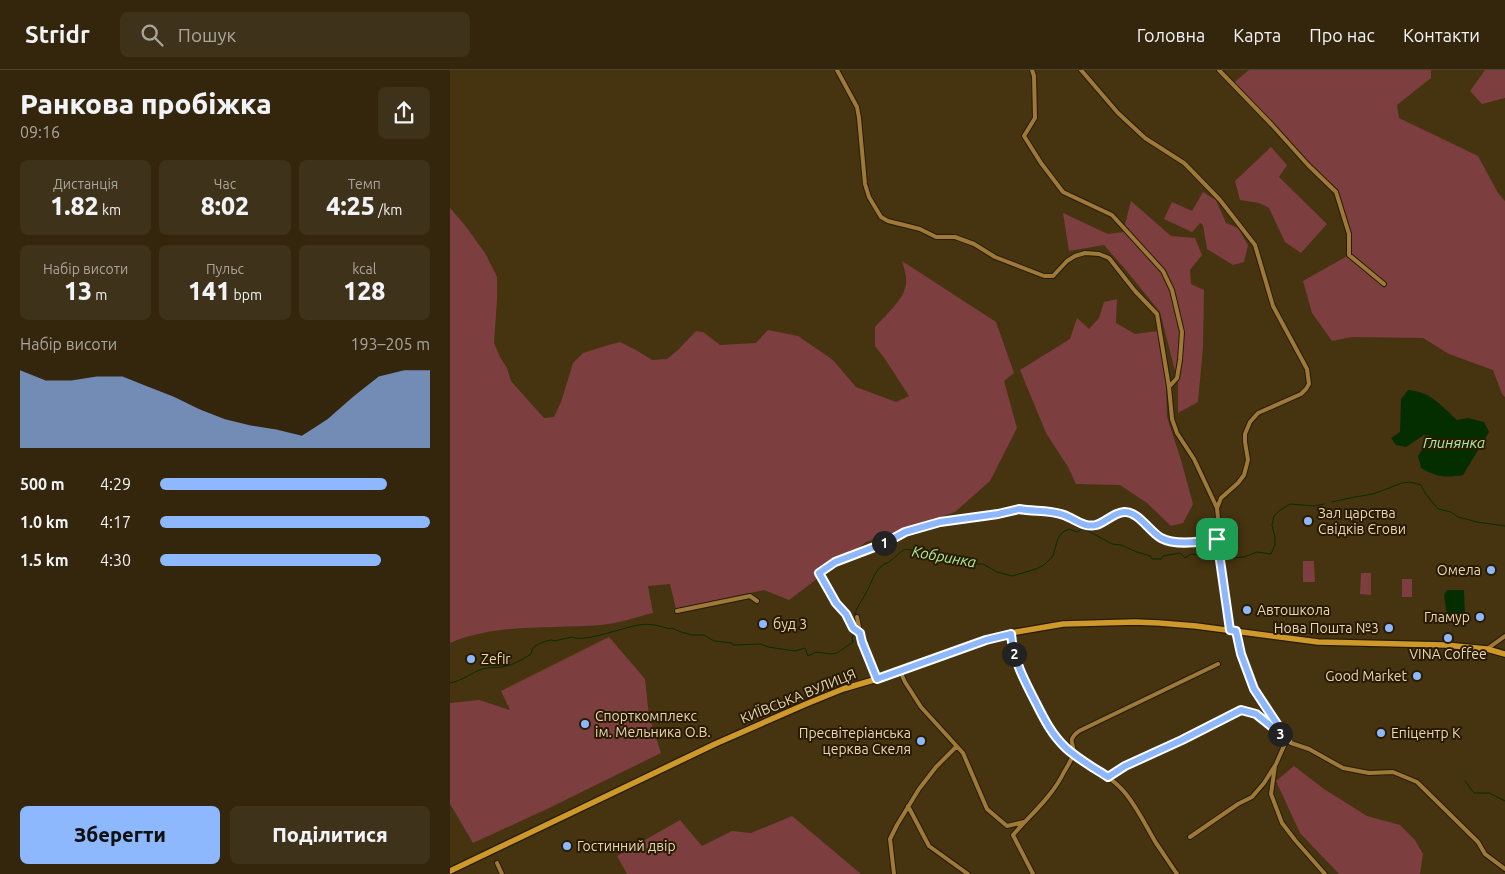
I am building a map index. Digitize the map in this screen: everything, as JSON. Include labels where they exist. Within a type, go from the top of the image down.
[{"type":"main road","name":"КИЇВСЬКА ВУЛИЦЯ","points":[[450,871],[755,726],[806,704],[843,689],[877,679],[986,640],[1011,634],[1063,624],[1098,622],[1159,623],[1318,642],[1445,645],[1488,649],[1505,654]]},
{"type":"street","points":[[837,70],[857,108],[865,184],[869,197],[881,216],[888,221],[920,229],[936,237],[955,237],[974,244],[995,257],[1044,276],[1053,276],[1075,256],[1085,253],[1099,254],[1109,258],[1135,291],[1157,314],[1169,387],[1172,419],[1177,433],[1194,459],[1217,508],[1217,539],[1233,631],[1254,689],[1287,739]]},
{"type":"street","points":[[1032,70],[1034,76],[1035,118],[1024,136],[1041,163],[1063,192],[1112,215],[1163,271],[1172,290],[1182,332],[1177,378],[1169,387]]},
{"type":"street","points":[[1081,70],[1118,113],[1145,138],[1184,163],[1191,170],[1220,200],[1255,245],[1273,306],[1307,369],[1309,384],[1306,389],[1293,397],[1258,412],[1250,422],[1245,434],[1248,460],[1244,475],[1221,498],[1217,508]]},
{"type":"street","points":[[1219,70],[1308,165],[1336,192],[1349,234],[1349,255],[1384,284]]},
{"type":"street","points":[[877,679],[856,631],[846,614],[836,603],[819,573],[835,562],[885,543],[905,532],[940,522],[998,514],[1019,509],[1028,511],[1044,510],[1064,515],[1086,526],[1097,525],[1112,516],[1124,512],[1144,522],[1149,529],[1162,539],[1196,542],[1217,539]]},
{"type":"street","points":[[677,611],[750,596],[757,601]]},
{"type":"street","points":[[856,631],[857,617]]},
{"type":"street","points":[[1011,634],[1012,647],[1017,664],[1046,724],[1055,737],[1073,754],[1108,777],[1126,794],[1178,874]]},
{"type":"street","points":[[1488,649],[1505,636]]},
{"type":"street","points":[[1033,874],[1013,835],[1044,802],[1060,781],[1073,754],[1071,740],[1079,731],[1218,664]]},
{"type":"street","points":[[900,671],[921,707],[962,753],[987,809],[1007,826],[1024,822]]},
{"type":"street","points":[[1108,777],[1125,766],[1241,710],[1256,714],[1291,742],[1309,749],[1343,768],[1369,773],[1393,772],[1417,782],[1478,842],[1485,854],[1505,869]]},
{"type":"street","points":[[1190,837],[1252,796],[1264,783],[1276,764],[1287,739]]},
{"type":"street","points":[[894,874],[890,839],[908,806],[936,767],[956,746]]},
{"type":"street","points":[[1276,764],[1271,794],[1282,823],[1325,874]]},
{"type":"street","points":[[908,806],[929,846],[968,874]]},
{"type":"street","points":[[497,863],[502,874]]},
{"type":"shaded area","points":[[1249,70],[1431,70],[1431,78],[1397,105],[1399,118],[1478,156],[1498,193],[1505,201],[1505,397],[1502,394],[1493,370],[1449,354],[1423,338],[1352,337],[1332,341],[1312,313],[1303,281],[1349,255],[1349,234],[1336,192],[1232,84]]},
{"type":"shaded area","points":[[1485,70],[1505,70],[1505,98],[1482,104],[1470,91]]},
{"type":"shaded area","points":[[1271,147],[1287,165],[1279,177],[1327,224],[1301,253],[1285,242],[1269,208],[1259,203],[1240,200],[1235,181]]},
{"type":"shaded area","points":[[1203,192],[1216,200],[1226,223],[1238,228],[1248,245],[1244,262],[1233,265],[1207,249],[1203,225],[1200,223],[1192,232],[1164,219],[1172,202],[1192,211]]},
{"type":"shaded area","points":[[1131,201],[1171,236],[1195,238],[1202,255],[1190,270],[1191,284],[1204,290],[1203,347],[1198,402],[1178,413],[1178,383],[1160,312],[1104,245],[1069,251],[1063,213],[1108,234],[1123,232]]},
{"type":"shaded area","points":[[450,208],[485,253],[497,277],[494,343],[500,357],[507,368],[511,381],[544,418],[554,417],[561,402],[573,363],[583,353],[620,342],[652,360],[667,359],[696,331],[703,332],[720,345],[756,343],[768,330],[798,336],[833,360],[856,387],[896,402],[909,396],[875,346],[875,327],[894,307],[905,290],[906,278],[902,261],[996,322],[1014,373],[1004,381],[1017,428],[990,481],[955,512],[866,542],[789,600],[764,590],[676,609],[670,584],[648,586],[653,613],[606,624],[486,632],[450,643]]},
{"type":"shaded area","points":[[1117,299],[1116,323],[1135,334],[1158,331],[1166,383],[1167,417],[1193,504],[1183,523],[1171,526],[1147,503],[1120,485],[1076,484],[1068,467],[1046,433],[1020,370],[1070,339],[1077,318],[1089,329],[1099,318],[1104,302]]},
{"type":"shaded area","points":[[1303,561],[1314,561],[1315,582],[1303,582]]},
{"type":"shaded area","points":[[1361,573],[1371,573],[1371,595],[1360,594]]},
{"type":"shaded area","points":[[1402,579],[1412,579],[1412,597],[1402,597]]},
{"type":"shaded area","name":"Спорткомплекс ім. Мельника О.В.","points":[[609,637],[645,679],[649,716],[661,753],[473,843],[450,804],[450,703],[479,700],[510,710],[501,691]]},
{"type":"shaded area","points":[[1294,766],[1324,789],[1367,816],[1400,825],[1415,840],[1423,854],[1420,874],[1339,874],[1300,833],[1276,781]]},
{"type":"shaded area","points":[[792,816],[861,874],[627,874],[617,856],[680,820],[702,846],[732,831],[751,833]]},
{"type":"water","name":"Глинянка","points":[[1408,390],[1430,396],[1457,420],[1468,418],[1484,422],[1489,432],[1463,475],[1441,476],[1421,468],[1418,456],[1431,436],[1424,435],[1406,447],[1396,445],[1391,438],[1400,432],[1401,399]]},
{"type":"water","points":[[1447,590],[1464,590],[1465,615],[1459,618],[1454,615],[1447,616],[1444,595]]},
{"type":"waterway","name":"Кобринка","points":[[1332,502],[1373,494],[1402,483],[1410,482],[1421,485],[1438,509],[1477,522],[1505,526]]},
{"type":"waterway","name":"Кобринка","points":[[1222,558],[1244,557],[1257,552],[1271,554],[1275,545],[1272,525],[1274,516],[1279,511],[1290,504],[1314,506],[1324,504]]},
{"type":"waterway","name":"Кобринка","points":[[856,627],[855,616],[857,608],[875,574],[880,567],[906,549],[972,564],[983,564],[997,572],[1012,576],[1044,565],[1053,556],[1058,538],[1063,532],[1069,529],[1077,532],[1083,528],[1112,544],[1121,545],[1150,556],[1152,559],[1161,559],[1163,556],[1180,553],[1185,558],[1191,554],[1218,557]]},
{"type":"waterway","name":"Кобринка","points":[[450,683],[459,681],[482,669],[514,664],[531,654],[533,648],[538,644],[551,640],[572,637],[585,638],[643,624],[672,628],[691,635],[704,635],[714,641],[732,643],[733,645],[761,644],[768,647],[795,651],[805,648],[808,656],[816,652],[837,653],[853,642],[852,638],[855,631]]},
{"type":"waterway","points":[[1465,781],[1474,793],[1489,793],[1505,801]]},
{"type":"place","name":"Зал царства Свідків Єгови","points":[[1308,521]]},
{"type":"place","name":"Омела","points":[[1491,570]]},
{"type":"place","name":"Автошкола","points":[[1247,610]]},
{"type":"place","name":"Гламур","points":[[1480,617]]},
{"type":"place","name":"буд 3","points":[[763,624]]},
{"type":"place","name":"Нова Пошта №3","points":[[1389,628]]},
{"type":"place","name":"VINA Coffee","points":[[1448,638]]},
{"type":"place","name":"Zefir","points":[[471,659]]},
{"type":"place","name":"Good Market","points":[[1417,676]]},
{"type":"place","name":"Спорткомплекс ім. Мельника О.В.","points":[[585,724]]},
{"type":"place","name":"Епіцентр К","points":[[1381,733]]},
{"type":"place","name":"Пресвітеріанська церква Скеля","points":[[921,741]]},
{"type":"place","name":"Гостинний двір","points":[[567,846]]},
{"type":"route","points":[[1019,509],[1028,511],[1044,510],[1064,515],[1086,526],[1097,525],[1112,516],[1124,512],[1144,522],[1149,529],[1162,539],[1196,542],[1217,539],[1230,630],[1236,631],[1241,654],[1254,689],[1287,739],[1256,714],[1241,710],[1125,766],[1108,777],[1073,754],[1055,737],[1046,724],[1017,664],[1012,647],[1011,634],[986,640],[877,679],[860,633],[853,628],[819,573],[835,562],[885,543],[905,532],[940,522],[998,514],[1019,509]]}]
